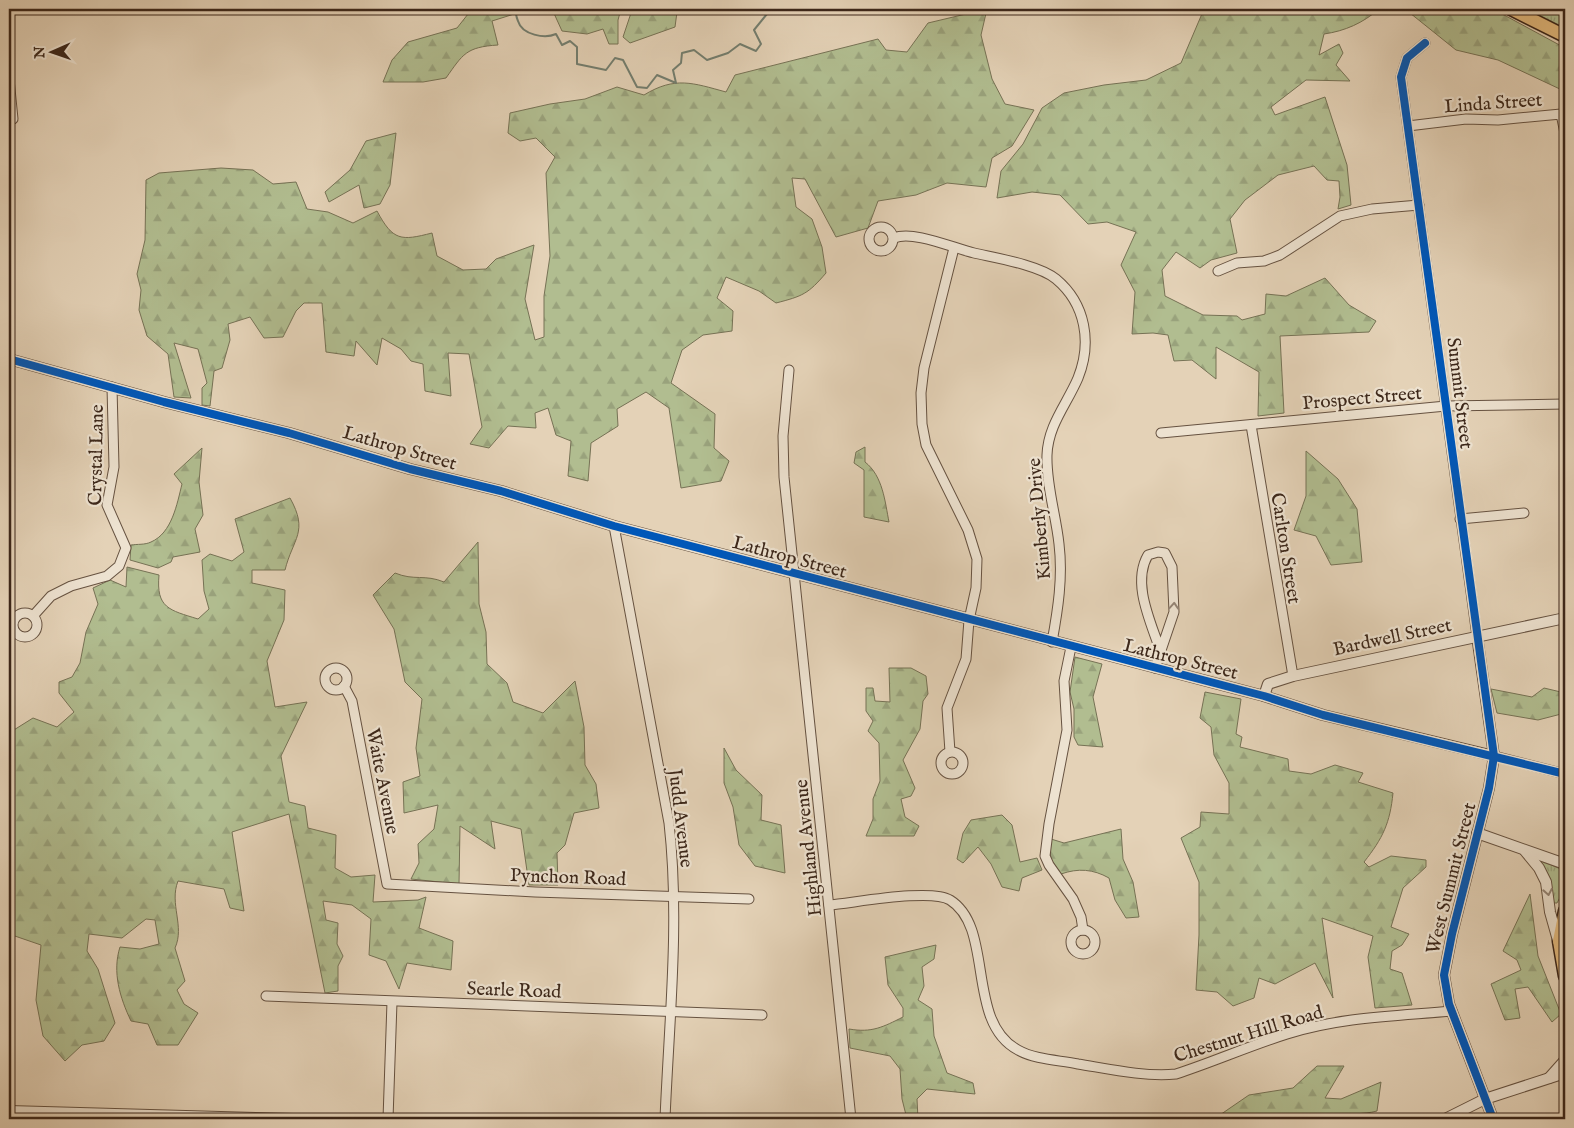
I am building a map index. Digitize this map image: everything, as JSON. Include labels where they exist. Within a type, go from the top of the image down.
[{"type":"main road","points":[[1512,9],[1565,36]]},
{"type":"main road","points":[[1565,911],[1560,930],[1560,947],[1565,976]]},
{"type":"street","name":"Summit Street","points":[[1425,43],[1413,52],[1403,67],[1401,77],[1420,205],[1460,519],[1494,756]]},
{"type":"street","points":[[9,79],[13,119]]},
{"type":"street","name":"Linda Street","points":[[1408,126],[1466,119],[1529,118],[1561,114],[1565,133]]},
{"type":"street","points":[[1218,271],[1236,263],[1264,261],[1280,255],[1340,216],[1372,209],[1420,205]]},
{"type":"street","name":"Kimberly Drive","points":[[894,238],[901,235],[910,236],[1016,262],[1056,278],[1076,302],[1085,327],[1086,345],[1083,365],[1052,428],[1048,444],[1047,469],[1059,544],[1061,574],[1052,642]]},
{"type":"street","points":[[950,752],[947,708],[966,659],[977,572],[974,544],[926,445],[921,393],[924,368],[954,248]]},
{"type":"street","name":"Lathrop Street","points":[[9,359],[289,433],[501,492],[614,526],[1264,696],[1323,715],[1565,774]]},
{"type":"street","name":"Highland Avenue","points":[[789,370],[783,455],[851,1119]]},
{"type":"street","name":"Crystal Lane","points":[[33,616],[51,596],[71,586],[107,576],[119,566],[126,548],[107,504],[114,467],[112,387]]},
{"type":"street","name":"Prospect Street","points":[[1161,433],[1446,406],[1565,404]]},
{"type":"street","name":"Carlton Street","points":[[1251,425],[1293,676]]},
{"type":"street","points":[[1460,519],[1524,513]]},
{"type":"street","name":"Judd Avenue","points":[[614,526],[670,823],[673,896],[665,1119]]},
{"type":"street","points":[[1155,668],[1174,612],[1172,567],[1167,555],[1158,552],[1148,555],[1142,569],[1146,609],[1160,653]]},
{"type":"street","name":"Bardwell Street","points":[[1264,696],[1268,684],[1293,676],[1565,618]]},
{"type":"street","points":[[1071,647],[1064,681],[1067,730],[1045,856],[1049,865],[1073,899],[1081,917],[1083,930]]},
{"type":"street","name":"Waite Avenue","points":[[344,686],[352,700],[387,884]]},
{"type":"street","name":"West Summit Street","points":[[1493,1119],[1447,996],[1444,966],[1489,788],[1494,756]]},
{"type":"street","points":[[1477,833],[1565,864]]},
{"type":"street","points":[[1525,851],[1539,868],[1546,882],[1550,912],[1560,947]]},
{"type":"street","name":"Pynchon Road","points":[[387,884],[535,892],[749,899]]},
{"type":"street","name":"Chestnut Hill Road","points":[[829,905],[937,895],[950,900],[967,919],[993,1024],[1005,1040],[1019,1051],[1033,1056],[1111,1070],[1164,1075],[1176,1074],[1287,1034],[1322,1026],[1369,1017],[1452,1011]]},
{"type":"street","name":"Searle Road","points":[[266,996],[762,1015]]},
{"type":"street","points":[[388,1119],[392,1002]]},
{"type":"street","points":[[1549,1078],[1565,1060]]},
{"type":"street","points":[[1446,1119],[1485,1100],[1565,1073]]},
{"type":"street","points":[[9,1110],[77,1117],[293,1119]]},
{"type":"green space","points":[[472,9],[530,9],[492,21],[498,45],[479,48],[466,53],[446,78],[423,82],[383,82],[392,60],[408,42],[457,28]]},
{"type":"green space","points":[[552,9],[621,9],[618,20],[618,44],[609,44],[603,29],[587,34],[562,31]]},
{"type":"green space","points":[[631,9],[697,9],[677,12],[675,27],[630,43],[623,37]]},
{"type":"green space","points":[[987,9],[981,35],[992,79],[1005,104],[1034,110],[1012,146],[992,158],[986,187],[947,183],[916,195],[878,201],[868,228],[836,237],[805,179],[792,178],[796,207],[812,219],[822,247],[826,273],[814,286],[804,293],[776,303],[759,291],[726,277],[717,298],[733,311],[732,331],[703,335],[682,350],[671,383],[715,414],[714,448],[729,461],[721,481],[681,488],[669,408],[646,392],[617,409],[618,426],[591,443],[588,481],[568,476],[571,441],[556,435],[548,408],[535,413],[536,428],[508,426],[489,448],[470,444],[482,427],[469,354],[448,353],[451,396],[425,391],[423,364],[411,361],[401,349],[382,338],[377,365],[356,341],[354,356],[326,352],[322,303],[304,303],[296,311],[283,337],[264,338],[250,317],[228,324],[230,340],[222,368],[214,371],[210,406],[202,405],[202,388],[207,383],[198,349],[174,343],[191,398],[174,397],[168,354],[147,336],[139,310],[141,290],[137,274],[145,240],[146,180],[159,173],[221,168],[253,170],[273,184],[296,182],[307,209],[328,212],[353,223],[377,211],[388,228],[399,236],[413,237],[432,233],[437,256],[463,270],[486,269],[496,259],[534,245],[525,299],[535,340],[544,337],[544,296],[550,256],[546,173],[555,157],[536,138],[520,141],[508,133],[510,113],[550,104],[585,99],[617,87],[644,95],[665,85],[684,83],[726,92],[735,75],[878,39],[886,50],[907,52],[928,23]]},
{"type":"green space","points":[[1204,9],[1379,9],[1353,26],[1324,34],[1319,55],[1339,44],[1343,53],[1336,65],[1350,81],[1306,80],[1271,107],[1275,115],[1325,97],[1347,165],[1351,205],[1338,209],[1340,197],[1339,181],[1327,180],[1314,166],[1278,175],[1245,200],[1230,219],[1237,253],[1211,260],[1200,268],[1176,252],[1162,270],[1165,296],[1203,315],[1237,316],[1242,320],[1265,314],[1266,294],[1286,296],[1325,278],[1349,305],[1376,321],[1369,332],[1280,336],[1284,413],[1258,416],[1259,372],[1216,347],[1216,379],[1192,360],[1174,361],[1168,335],[1153,333],[1132,334],[1135,292],[1121,265],[1136,232],[1107,222],[1088,224],[1060,195],[1032,192],[997,198],[1001,171],[1023,144],[1042,108],[1064,93],[1104,85],[1146,80],[1181,63]]},
{"type":"green space","points":[[1405,9],[1493,9],[1565,48],[1565,109],[1562,90],[1498,60],[1456,50]]},
{"type":"green space","points":[[1520,9],[1565,9],[1565,33]]},
{"type":"green space","points":[[396,133],[390,185],[380,204],[364,208],[359,185],[329,202],[325,192],[350,170],[366,141]]},
{"type":"green space","points":[[865,447],[865,462],[876,474],[889,522],[864,517],[864,470],[854,463],[856,452]]},
{"type":"green space","points":[[202,448],[199,482],[203,515],[195,529],[200,552],[173,557],[171,562],[158,568],[130,560],[131,545],[151,542],[158,538],[169,525],[176,509],[182,484],[174,474]]},
{"type":"green space","points":[[1306,451],[1338,479],[1357,509],[1362,562],[1331,565],[1316,536],[1294,530],[1306,496]]},
{"type":"green space","points":[[290,498],[296,510],[299,527],[298,535],[285,570],[252,570],[252,583],[285,590],[284,620],[267,661],[275,707],[307,702],[281,756],[289,802],[305,806],[308,828],[336,835],[335,868],[351,877],[375,875],[373,902],[418,900],[426,897],[419,928],[453,941],[451,970],[407,963],[399,989],[386,961],[369,955],[371,919],[352,905],[323,901],[326,920],[338,923],[337,944],[343,956],[338,966],[338,991],[325,993],[289,814],[232,832],[244,911],[230,908],[224,889],[178,881],[175,898],[178,940],[175,948],[185,981],[177,990],[184,1004],[198,1013],[178,1045],[157,1045],[148,1024],[131,1021],[118,985],[117,966],[120,947],[140,949],[159,944],[155,920],[146,919],[122,938],[89,934],[87,951],[98,969],[115,1023],[104,1041],[82,1045],[65,1061],[43,1036],[36,1000],[41,945],[9,934],[9,733],[33,718],[57,727],[74,712],[59,693],[59,682],[72,677],[80,663],[86,632],[98,604],[93,588],[110,580],[126,587],[127,567],[159,575],[160,595],[166,606],[179,613],[198,619],[209,609],[204,591],[202,560],[210,554],[232,561],[244,552],[235,519]]},
{"type":"green space","points":[[478,542],[479,604],[486,632],[487,664],[507,683],[513,702],[543,713],[575,681],[584,727],[585,765],[596,784],[599,808],[574,813],[565,845],[557,853],[558,885],[529,885],[521,829],[491,821],[495,849],[460,826],[459,884],[411,879],[419,863],[418,844],[434,829],[438,805],[404,813],[403,782],[420,776],[416,748],[422,699],[405,682],[394,629],[373,595],[395,573],[408,577],[431,578],[444,582]]},
{"type":"green space","points":[[1075,657],[1102,664],[1093,697],[1103,747],[1078,745],[1074,737],[1074,709],[1070,692]]},
{"type":"green space","points":[[889,668],[911,668],[926,676],[928,694],[923,701],[920,729],[903,760],[915,788],[911,796],[901,799],[905,817],[919,826],[914,836],[866,836],[873,819],[873,799],[880,781],[879,743],[868,731],[873,721],[866,711],[866,688],[873,688],[875,701],[890,702]]},
{"type":"green space","points":[[1544,688],[1565,693],[1565,713],[1538,720],[1497,713],[1491,689],[1532,697]]},
{"type":"green space","points":[[1205,692],[1241,699],[1236,734],[1242,737],[1240,747],[1288,759],[1289,771],[1311,774],[1335,765],[1363,773],[1358,782],[1393,793],[1385,830],[1364,862],[1369,867],[1391,856],[1426,860],[1426,867],[1403,888],[1391,927],[1409,934],[1402,945],[1392,951],[1390,969],[1402,973],[1412,1005],[1375,1008],[1368,957],[1373,936],[1322,918],[1333,998],[1315,963],[1275,984],[1259,978],[1254,998],[1233,1006],[1217,992],[1196,990],[1199,882],[1181,838],[1200,827],[1201,812],[1229,814],[1229,783],[1214,755],[1211,727],[1200,718]]},
{"type":"green space","points":[[724,748],[736,770],[762,795],[761,820],[781,825],[785,873],[755,866],[739,845],[733,807],[724,783]]},
{"type":"green space","points":[[1002,815],[1012,825],[1020,862],[1037,858],[1042,870],[1022,878],[1019,891],[1002,887],[991,864],[978,847],[963,863],[957,859],[963,833],[971,820]]},
{"type":"green space","points":[[1121,829],[1123,859],[1133,882],[1139,917],[1126,918],[1115,900],[1109,878],[1085,870],[1061,874],[1050,858],[1051,839],[1064,843]]},
{"type":"green space","points":[[1538,859],[1565,871],[1565,888],[1557,903],[1554,903],[1550,880]]},
{"type":"green space","points":[[1530,894],[1538,956],[1561,1014],[1552,1022],[1528,987],[1515,989],[1520,1018],[1505,1020],[1491,984],[1521,970],[1517,960],[1503,951]]},
{"type":"green space","points":[[936,945],[934,959],[922,967],[924,986],[918,1000],[932,1009],[934,1036],[947,1073],[973,1083],[975,1094],[927,1089],[917,1099],[918,1119],[907,1119],[902,1099],[900,1069],[890,1056],[850,1048],[849,1029],[871,1030],[903,1017],[903,1008],[888,985],[885,957]]},
{"type":"green space","points":[[1317,1066],[1344,1066],[1325,1098],[1341,1099],[1381,1082],[1377,1111],[1345,1115],[1336,1119],[1214,1119],[1249,1095],[1293,1088]]},
{"type":"waterway","points":[[515,9],[517,20],[524,30],[540,36],[556,34],[562,45],[570,41],[577,47],[577,64],[606,70],[615,58],[623,60],[637,87],[647,88],[657,75],[676,83],[673,70],[681,63],[682,53],[694,50],[707,60],[728,53],[740,44],[756,51],[761,44],[754,30],[771,9]]},
{"type":"cycle path","points":[[1425,43],[1407,58],[1401,77],[1494,756],[1489,788],[1452,934],[1444,975],[1449,1004],[1493,1119]]},
{"type":"cycle path","points":[[9,359],[164,402],[289,433],[410,469],[501,491],[614,526],[1264,696],[1323,715],[1565,774]]}]
